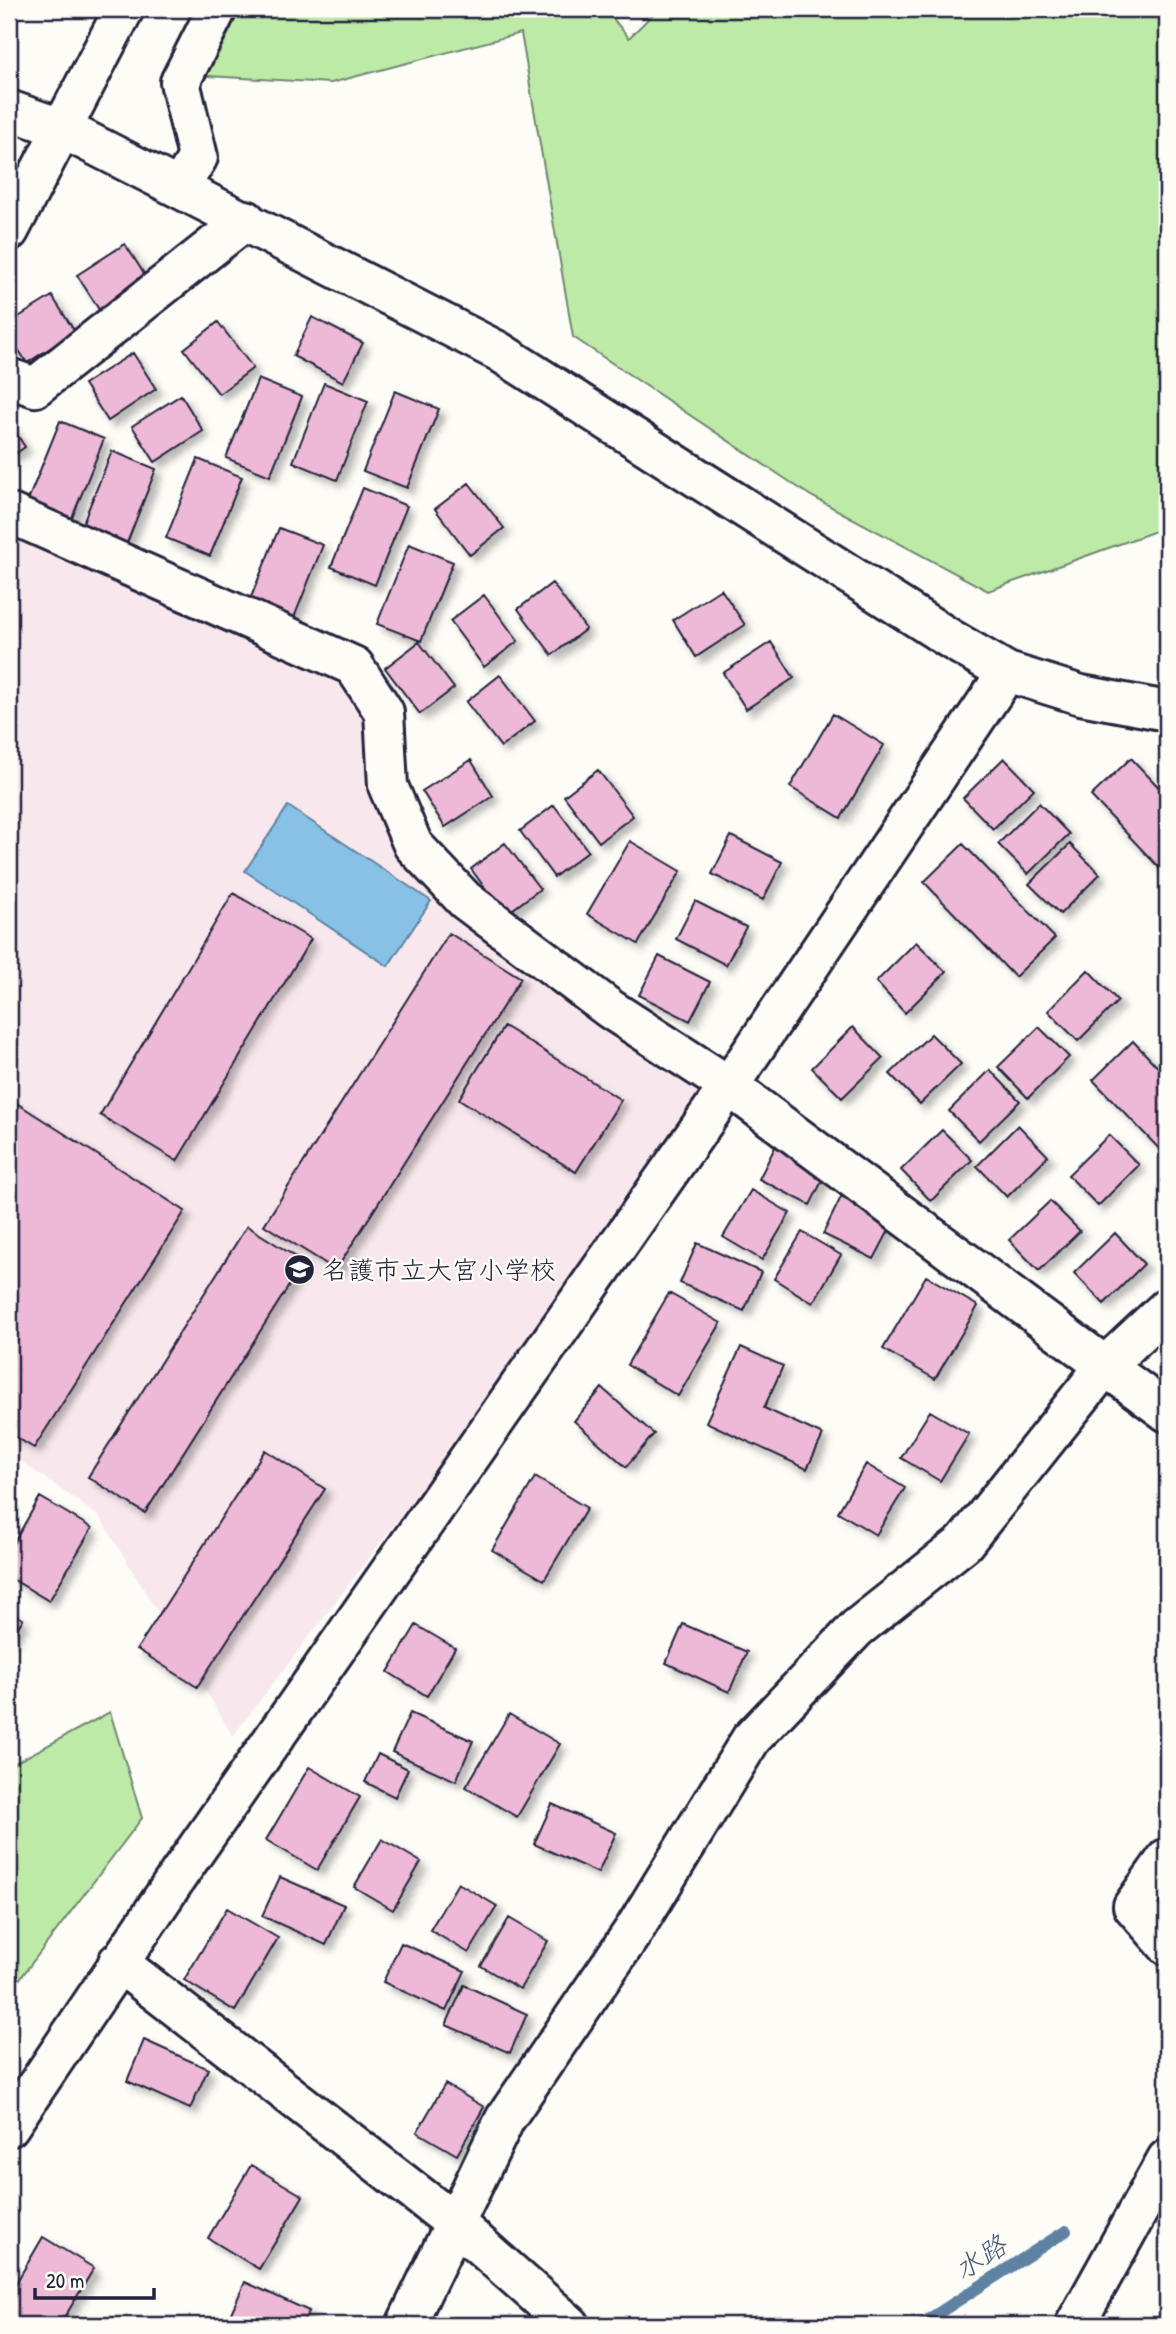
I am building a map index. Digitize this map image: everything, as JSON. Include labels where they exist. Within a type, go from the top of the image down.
[{"type":"street","points":[[9,231],[124,9]]},
{"type":"street","points":[[180,187],[198,157],[180,82],[217,9]]},
{"type":"street","points":[[9,110],[63,129],[246,220],[498,351],[940,633],[1007,672],[1081,695],[1167,712]]},
{"type":"street","points":[[9,378],[35,387],[246,220]]},
{"type":"street","points":[[9,513],[354,666],[384,712],[388,786],[413,845],[465,900],[610,1009],[729,1086],[1167,1412]]},
{"type":"street","points":[[9,2127],[118,1962],[729,1086],[1007,672]]},
{"type":"street","points":[[407,2325],[505,2119],[634,1930],[751,1739],[857,1628],[964,1543],[1105,1366],[1167,1308]]},
{"type":"street","points":[[1167,1858],[1133,1906],[1167,1945]]},
{"type":"street","points":[[118,1962],[456,2224],[569,2325]]},
{"type":"street","points":[[1075,2325],[1167,2159]]},
{"type":"shaded area","name":"名護市立大宮小学校","points":[[9,513],[354,666],[413,845],[729,1086],[233,1736],[99,1516],[9,1453]]},
{"type":"green space","points":[[221,9],[605,9],[629,38],[658,9],[1167,9],[1167,527],[988,591],[811,496],[573,337],[521,33],[331,83],[190,75]]},
{"type":"green space","points":[[110,1712],[142,1818],[9,1993],[9,1766]]},
{"type":"water","points":[[288,806],[431,901],[388,966],[245,871]]},
{"type":"building","points":[[125,244],[148,280],[100,311],[77,275]]},
{"type":"building","points":[[52,296],[75,332],[27,363],[9,335],[9,323]]},
{"type":"building","points":[[312,317],[363,343],[343,382],[293,356]]},
{"type":"building","points":[[218,322],[253,368],[219,394],[184,349]]},
{"type":"building","points":[[133,353],[156,389],[108,421],[84,384]]},
{"type":"building","points":[[258,379],[302,397],[270,476],[226,458]]},
{"type":"building","points":[[324,383],[368,401],[337,480],[293,462]]},
{"type":"building","points":[[395,391],[439,409],[407,488],[363,471]]},
{"type":"building","points":[[181,395],[203,431],[155,462],[132,426]]},
{"type":"building","points":[[60,421],[104,439],[72,518],[28,500]]},
{"type":"building","points":[[9,422],[25,447],[9,458]]},
{"type":"building","points":[[112,451],[156,469],[125,548],[80,530]]},
{"type":"building","points":[[198,459],[242,477],[210,556],[166,538]]},
{"type":"building","points":[[469,483],[504,528],[470,555],[435,509]]},
{"type":"building","points":[[363,488],[407,506],[375,585],[331,567]]},
{"type":"building","points":[[279,528],[323,545],[291,625],[247,607]]},
{"type":"building","points":[[409,544],[453,562],[421,641],[377,624]]},
{"type":"building","points":[[552,583],[586,629],[552,655],[518,609]]},
{"type":"building","points":[[721,589],[745,625],[696,657],[673,620]]},
{"type":"building","points":[[484,595],[518,641],[484,667],[450,621]]},
{"type":"building","points":[[419,642],[454,688],[420,714],[385,668]]},
{"type":"building","points":[[771,642],[794,678],[746,709],[723,673]]},
{"type":"building","points":[[500,675],[535,721],[501,747],[466,702]]},
{"type":"building","points":[[833,714],[884,745],[841,818],[790,787]]},
{"type":"building","points":[[1004,758],[1034,789],[993,829],[963,798]]},
{"type":"building","points":[[1131,758],[1167,796],[1167,876],[1091,796]]},
{"type":"building","points":[[471,760],[493,796],[445,827],[422,791]]},
{"type":"building","points":[[598,770],[633,816],[599,842],[564,796]]},
{"type":"building","points":[[1039,803],[1069,834],[1028,874],[998,844]]},
{"type":"building","points":[[554,805],[588,851],[554,877],[520,831]]},
{"type":"building","points":[[731,836],[782,862],[763,900],[712,874]]},
{"type":"building","points":[[630,841],[681,871],[638,944],[587,914]]},
{"type":"building","points":[[505,843],[540,889],[505,915],[471,869]]},
{"type":"building","points":[[963,844],[1055,938],[1015,977],[924,882]]},
{"type":"building","points":[[1070,844],[1100,874],[1060,914],[1029,884]]},
{"type":"building","points":[[233,893],[311,939],[177,1161],[100,1115]]},
{"type":"building","points":[[695,901],[746,927],[726,965],[676,939]]},
{"type":"building","points":[[449,933],[521,978],[336,1270],[264,1225]]},
{"type":"building","points":[[916,942],[946,972],[905,1013],[876,982]]},
{"type":"building","points":[[659,956],[710,982],[690,1021],[639,995]]},
{"type":"building","points":[[1088,970],[1118,1001],[1078,1041],[1048,1011]]},
{"type":"building","points":[[504,1026],[621,1100],[576,1172],[459,1099]]},
{"type":"building","points":[[853,1027],[883,1058],[842,1098],[812,1068]]},
{"type":"building","points":[[1039,1027],[1069,1057],[1028,1098],[998,1067]]},
{"type":"building","points":[[931,1034],[961,1064],[920,1104],[890,1074]]},
{"type":"building","points":[[1133,1041],[1167,1077],[1167,1157],[1093,1080]]},
{"type":"building","points":[[990,1070],[1020,1101],[979,1141],[949,1111]]},
{"type":"building","points":[[15,1102],[185,1211],[34,1448],[9,1433],[9,1112]]},
{"type":"building","points":[[1018,1125],[1048,1156],[1007,1197],[977,1166]]},
{"type":"building","points":[[942,1130],[972,1160],[931,1201],[901,1170]]},
{"type":"building","points":[[1109,1135],[1139,1165],[1098,1206],[1068,1175]]},
{"type":"building","points":[[778,1141],[829,1167],[810,1205],[759,1179]]},
{"type":"building","points":[[751,1190],[790,1213],[762,1260],[723,1237]]},
{"type":"building","points":[[842,1195],[894,1221],[874,1259],[823,1234]]},
{"type":"building","points":[[1050,1201],[1080,1231],[1039,1271],[1009,1240]]},
{"type":"building","points":[[247,1226],[304,1262],[145,1513],[88,1477]]},
{"type":"building","points":[[802,1232],[841,1255],[813,1303],[774,1279]]},
{"type":"building","points":[[1115,1233],[1144,1264],[1104,1304],[1074,1273]]},
{"type":"building","points":[[697,1243],[761,1272],[744,1311],[680,1283]]},
{"type":"building","points":[[926,1276],[978,1306],[935,1379],[883,1349]]},
{"type":"building","points":[[669,1293],[721,1323],[678,1396],[627,1365]]},
{"type":"building","points":[[741,1347],[783,1366],[764,1408],[823,1435],[807,1469],[706,1422]]},
{"type":"building","points":[[602,1388],[654,1434],[626,1467],[574,1421]]},
{"type":"building","points":[[930,1411],[969,1434],[940,1481],[901,1458]]},
{"type":"building","points":[[265,1450],[325,1489],[197,1687],[137,1649]]},
{"type":"building","points":[[866,1464],[905,1488],[876,1535],[838,1512]]},
{"type":"building","points":[[535,1477],[587,1508],[544,1580],[492,1550]]},
{"type":"building","points":[[40,1497],[92,1528],[49,1601],[9,1577],[9,1551]]},
{"type":"building","points":[[9,1611],[23,1619],[9,1642]]},
{"type":"building","points":[[683,1624],[747,1652],[729,1692],[666,1663]]},
{"type":"building","points":[[416,1625],[455,1648],[427,1696],[388,1672]]},
{"type":"building","points":[[410,1713],[473,1741],[456,1781],[392,1752]]},
{"type":"building","points":[[509,1714],[560,1744],[517,1817],[466,1787]]},
{"type":"building","points":[[378,1754],[408,1769],[395,1797],[365,1782]]},
{"type":"building","points":[[309,1767],[360,1797],[317,1870],[266,1840]]},
{"type":"building","points":[[552,1804],[616,1833],[598,1873],[534,1844]]},
{"type":"building","points":[[382,1839],[421,1862],[393,1910],[354,1887]]},
{"type":"building","points":[[280,1877],[344,1905],[326,1945],[262,1916]]},
{"type":"building","points":[[458,1883],[497,1906],[469,1953],[430,1930]]},
{"type":"building","points":[[227,1908],[278,1938],[235,2011],[184,1980]]},
{"type":"building","points":[[509,1918],[548,1941],[520,1989],[481,1966]]},
{"type":"building","points":[[401,1943],[465,1971],[446,2011],[383,1982]]},
{"type":"building","points":[[464,1985],[527,2014],[510,2053],[446,2025]]},
{"type":"building","points":[[144,2040],[208,2069],[190,2109],[127,2081]]},
{"type":"building","points":[[445,2084],[484,2107],[457,2155],[417,2132]]},
{"type":"building","points":[[251,2165],[303,2196],[259,2269],[208,2238]]},
{"type":"building","points":[[43,2237],[94,2268],[60,2325],[25,2325],[9,2316],[9,2295]]},
{"type":"building","points":[[245,2282],[309,2311],[302,2325],[234,2325],[227,2322]]},
{"type":"waterway","name":"水路","points":[[920,2325],[1066,2231]]},
{"type":"place","name":"名護市立大宮小学校","points":[[299,1270]]}]
